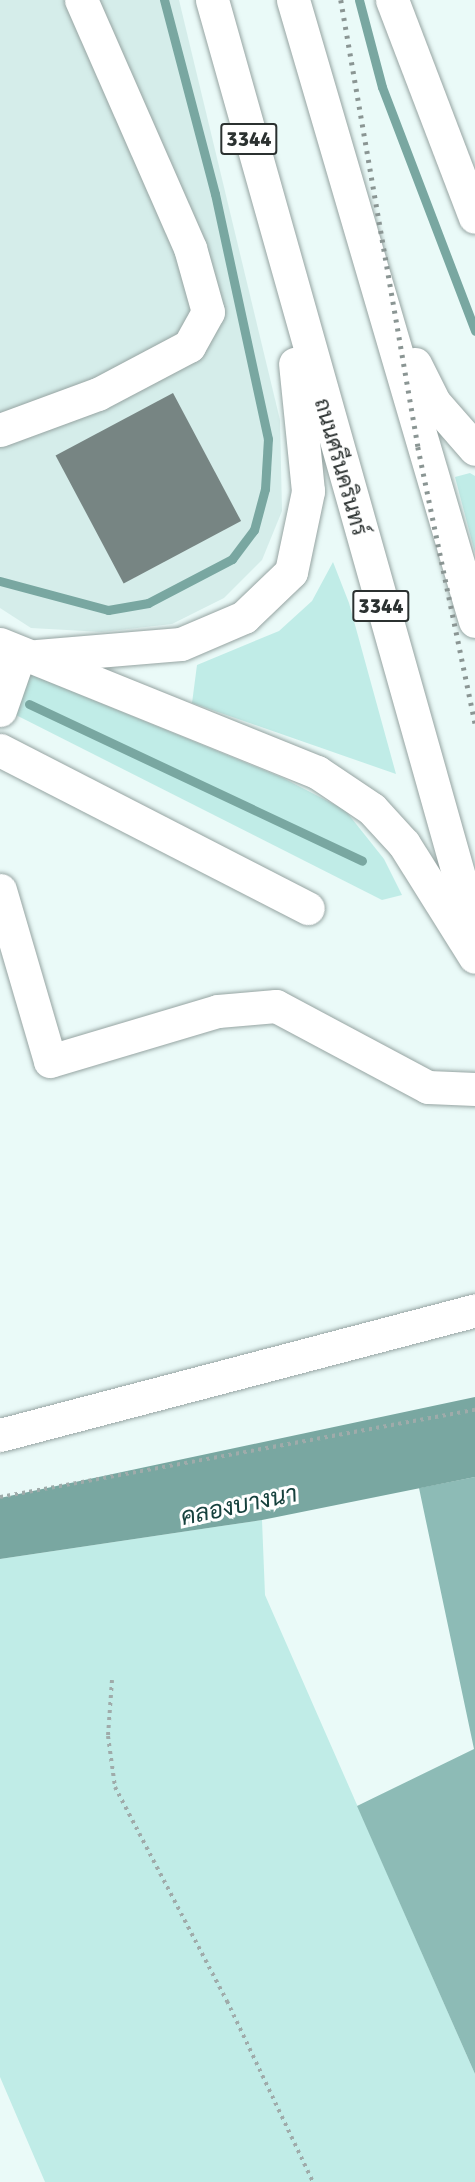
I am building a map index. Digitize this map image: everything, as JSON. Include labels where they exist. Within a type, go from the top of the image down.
[{"type":"main road","points":[[0,430],[98,394],[189,346],[208,312],[190,248],[81,0]]},
{"type":"main road","name":"ถนนศรีนครินทร์","points":[[212,0],[286,278],[475,933]]},
{"type":"main road","points":[[293,0],[475,621]]},
{"type":"main road","points":[[392,0],[475,216]]},
{"type":"main road","points":[[16,652],[181,644],[244,617],[291,572],[308,491],[286,278]]},
{"type":"main road","points":[[378,293],[434,402],[475,449]]},
{"type":"main road","points":[[0,710],[16,652]]},
{"type":"main road","points":[[16,652],[317,772],[354,797],[404,844],[475,957]]},
{"type":"main road","points":[[0,750],[308,908]]},
{"type":"main road","points":[[0,890],[50,1061],[218,1011],[276,1006],[428,1087],[475,1089]]},
{"type":"main road","points":[[0,1435],[475,1310]]},
{"type":"path","points":[[0,1497],[475,1410]]},
{"type":"path","points":[[112,1680],[108,1736],[115,1786],[227,2001],[313,2182]]},
{"type":"shaded area","points":[[0,0],[179,0],[280,420],[282,511],[262,560],[224,598],[172,624],[102,632],[31,628],[0,608]]},
{"type":"shaded area","points":[[470,473],[475,476],[475,553],[455,477]]},
{"type":"shaded area","points":[[333,562],[349,603],[396,774],[192,703],[197,665],[279,631],[312,601]]},
{"type":"shaded area","points":[[22,671],[283,778],[345,810],[384,859],[402,895],[382,900],[10,712]]},
{"type":"shaded area","points":[[475,1477],[475,2074],[357,1806],[474,1749],[419,1488]]},
{"type":"shaded area","points":[[262,1520],[265,1595],[475,2074],[475,2182],[45,2182],[0,2077],[0,1559]]},
{"type":"water","name":"คลองบางนา","points":[[475,1397],[475,1477],[262,1520],[0,1559],[0,1498]]},
{"type":"building","points":[[173,393],[241,521],[124,583],[56,455]]},
{"type":"waterway","points":[[0,581],[108,610],[148,603],[232,559],[254,530],[265,489],[268,439],[215,194],[164,0]]},
{"type":"waterway","points":[[359,0],[382,87],[475,331]]},
{"type":"waterway","points":[[29,704],[362,861]]},
{"type":"railway","points":[[341,0],[418,447],[475,723]]}]
